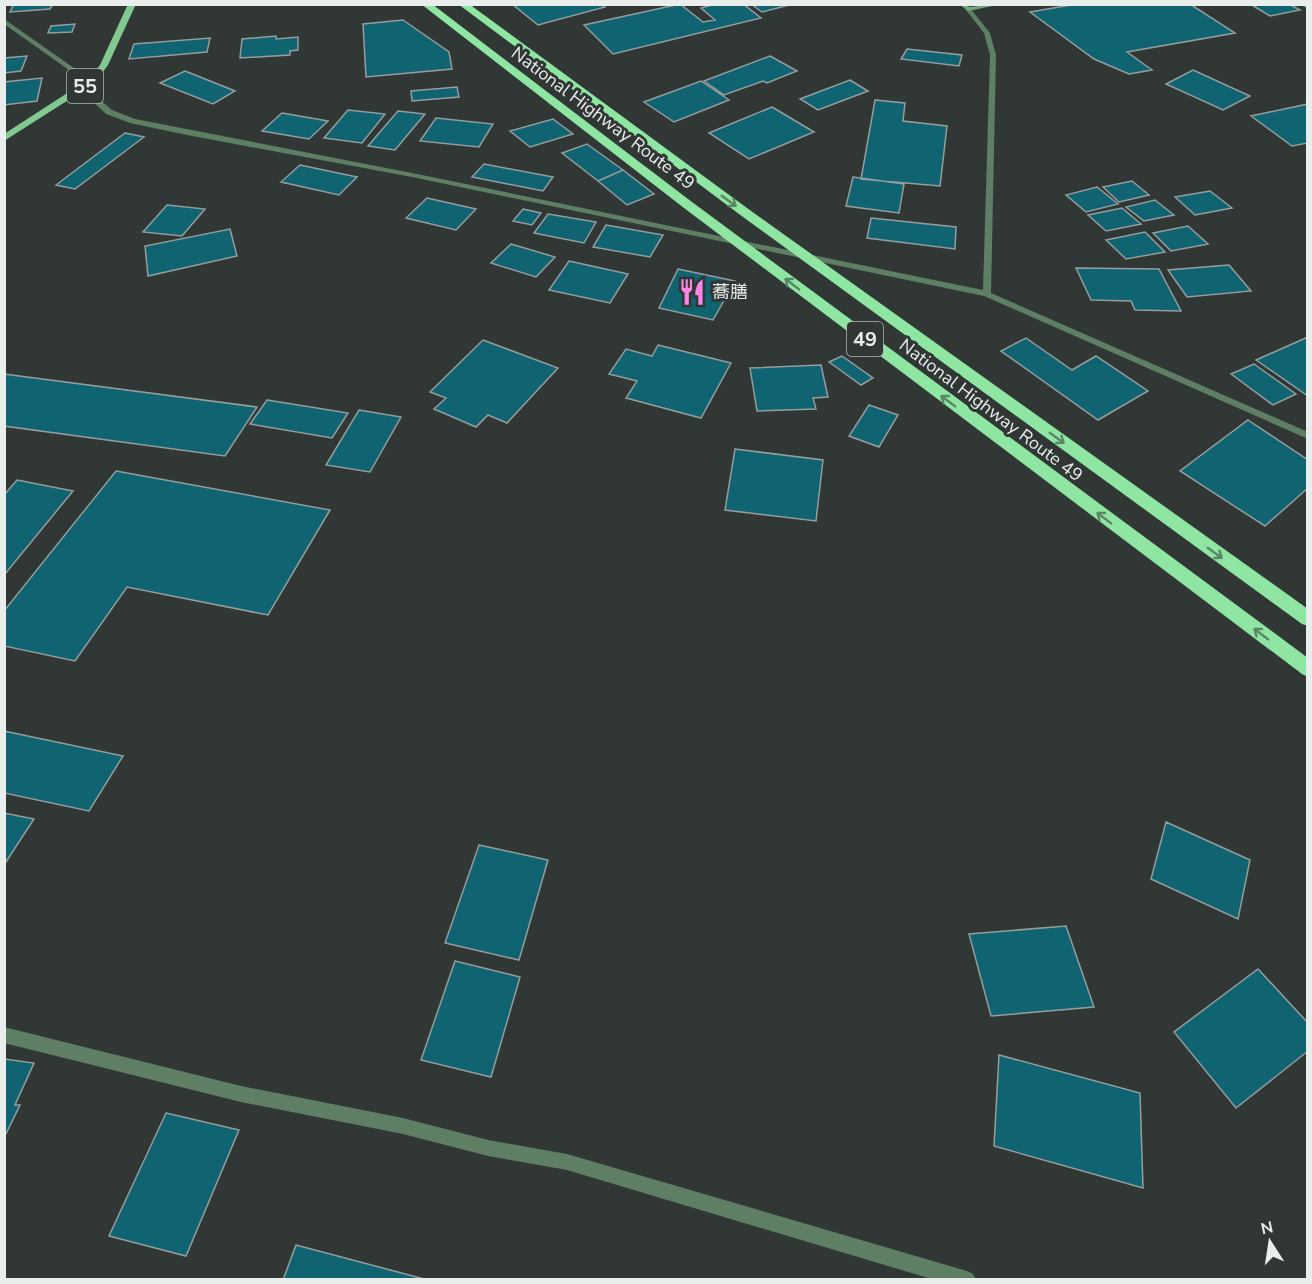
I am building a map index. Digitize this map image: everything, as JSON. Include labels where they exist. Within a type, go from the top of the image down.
[{"type":"highway","name":"National Highway Route 49","points":[[425,4],[738,242],[1308,669]]},
{"type":"highway","name":"National Highway Route 49","points":[[462,4],[1308,619]]},
{"type":"main road","name":"55","points":[[4,138],[92,81],[104,65],[132,4]]},
{"type":"street","points":[[965,7],[999,4]]},
{"type":"street","points":[[1303,4],[1308,7]]},
{"type":"street","points":[[965,7],[987,33],[993,55],[987,294]]},
{"type":"street","points":[[4,21],[72,69],[82,88],[109,112],[154,126],[412,175],[987,294],[1164,370],[1308,436]]},
{"type":"street","points":[[4,1035],[241,1094],[403,1126],[488,1148],[567,1162],[967,1280]]},
{"type":"building","points":[[14,4],[53,4],[50,9],[10,12]]},
{"type":"building","points":[[512,4],[601,4],[605,7],[538,25]]},
{"type":"building","points":[[680,4],[703,22],[715,20],[701,8],[716,4],[743,4],[761,18],[613,54],[584,25]]},
{"type":"building","points":[[751,4],[793,4],[762,12]]},
{"type":"building","points":[[1077,4],[1190,4],[1235,33],[1127,52],[1152,70],[1129,74],[1094,59],[1030,12]]},
{"type":"building","points":[[1250,4],[1289,4],[1300,10],[1270,16]]},
{"type":"building","points":[[403,20],[449,52],[452,69],[366,77],[363,24]]},
{"type":"building","points":[[75,24],[72,32],[48,33],[51,26]]},
{"type":"building","points":[[276,36],[276,39],[298,37],[298,50],[290,51],[290,55],[240,58],[242,39]]},
{"type":"building","points":[[210,38],[207,52],[129,59],[134,44]]},
{"type":"building","points":[[907,49],[962,55],[959,66],[901,59]]},
{"type":"building","points":[[27,56],[21,71],[4,73],[4,58]]},
{"type":"building","points":[[770,56],[797,71],[767,83],[763,81],[724,95],[704,81]]},
{"type":"building","points":[[1193,70],[1250,96],[1223,110],[1166,84]]},
{"type":"building","points":[[185,71],[235,91],[213,104],[160,83]]},
{"type":"building","points":[[42,78],[37,101],[4,105],[4,82]]},
{"type":"building","points":[[850,80],[868,91],[818,110],[800,99]]},
{"type":"building","points":[[701,81],[729,100],[674,122],[644,102]]},
{"type":"building","points":[[457,87],[459,97],[412,101],[411,91]]},
{"type":"building","points":[[875,100],[905,103],[903,121],[947,126],[940,186],[861,179]]},
{"type":"building","points":[[1308,104],[1308,143],[1292,146],[1251,116]]},
{"type":"building","points":[[772,107],[814,132],[749,159],[709,133]]},
{"type":"building","points":[[348,110],[385,114],[362,143],[324,138]]},
{"type":"building","points":[[398,111],[425,114],[395,150],[368,146]]},
{"type":"building","points":[[282,113],[328,121],[309,139],[262,131]]},
{"type":"building","points":[[436,118],[493,124],[479,147],[420,141]]},
{"type":"building","points":[[553,119],[573,134],[530,147],[510,131]]},
{"type":"building","points":[[125,133],[144,137],[75,189],[56,185]]},
{"type":"building","points":[[587,144],[623,170],[598,181],[562,153]]},
{"type":"building","points":[[484,164],[553,177],[543,191],[472,177]]},
{"type":"building","points":[[300,165],[357,177],[339,195],[281,182]]},
{"type":"building","points":[[623,170],[654,194],[627,205],[598,181]]},
{"type":"building","points":[[853,177],[904,184],[899,213],[846,206]]},
{"type":"building","points":[[1132,181],[1149,195],[1119,202],[1103,187]]},
{"type":"building","points":[[1097,187],[1118,204],[1086,212],[1066,195]]},
{"type":"building","points":[[1210,191],[1232,208],[1195,215],[1175,197]]},
{"type":"building","points":[[427,198],[476,209],[456,230],[406,218]]},
{"type":"building","points":[[1155,200],[1174,215],[1144,221],[1126,207]]},
{"type":"building","points":[[167,205],[205,209],[182,236],[143,232]]},
{"type":"building","points":[[1122,208],[1141,224],[1106,231],[1088,215]]},
{"type":"building","points":[[523,209],[541,213],[532,225],[513,221]]},
{"type":"building","points":[[548,214],[596,222],[584,243],[534,233]]},
{"type":"building","points":[[871,218],[956,227],[955,249],[867,238]]},
{"type":"building","points":[[606,225],[663,235],[650,257],[593,247]]},
{"type":"building","points":[[1188,226],[1208,244],[1171,251],[1153,233]]},
{"type":"building","points":[[230,229],[237,256],[148,276],[145,246]]},
{"type":"building","points":[[1145,232],[1165,252],[1126,259],[1106,240]]},
{"type":"building","points":[[511,244],[555,257],[536,277],[491,263]]},
{"type":"building","points":[[569,261],[628,274],[610,303],[549,290]]},
{"type":"building","points":[[1229,265],[1251,291],[1187,297],[1168,270]]},
{"type":"building","points":[[1076,268],[1159,269],[1181,311],[1135,310],[1131,301],[1091,300]]},
{"type":"building","points":[[678,269],[735,281],[713,320],[659,308]]},
{"type":"building","points":[[1308,337],[1308,396],[1256,360]]},
{"type":"building","points":[[1026,338],[1072,370],[1096,356],[1148,391],[1098,420],[1001,351]]},
{"type":"building","points":[[483,340],[558,368],[507,423],[488,415],[476,427],[434,409],[446,398],[430,392]]},
{"type":"building","points":[[658,345],[731,363],[701,418],[626,398],[637,381],[609,374],[626,349],[652,356]]},
{"type":"building","points":[[842,356],[873,378],[861,385],[829,362]]},
{"type":"building","points":[[1254,364],[1296,394],[1273,405],[1231,374]]},
{"type":"building","points":[[821,365],[828,397],[813,398],[816,409],[757,411],[750,368]]},
{"type":"building","points":[[4,374],[257,407],[225,456],[4,426]]},
{"type":"building","points":[[267,400],[348,413],[332,438],[250,424]]},
{"type":"building","points":[[869,405],[898,415],[879,447],[849,436]]},
{"type":"building","points":[[359,410],[401,417],[370,472],[326,465]]},
{"type":"building","points":[[1248,420],[1308,460],[1308,488],[1265,526],[1180,471]]},
{"type":"building","points":[[735,449],[823,460],[816,521],[725,510]]},
{"type":"building","points":[[116,471],[330,510],[268,615],[127,587],[75,661],[4,646],[4,611]]},
{"type":"building","points":[[17,480],[73,491],[5,574],[4,495]]},
{"type":"building","points":[[4,731],[123,756],[89,811],[4,793]]},
{"type":"building","points":[[4,813],[34,819],[4,865]]},
{"type":"building","points":[[1166,822],[1250,860],[1238,919],[1151,879]]},
{"type":"building","points":[[479,845],[548,860],[519,960],[445,943]]},
{"type":"building","points":[[1066,926],[1094,1007],[991,1016],[969,934]]},
{"type":"building","points":[[455,961],[520,977],[491,1077],[421,1060]]},
{"type":"building","points":[[1258,969],[1308,1023],[1308,1051],[1236,1108],[1174,1032]]},
{"type":"building","points":[[999,1055],[1140,1093],[1143,1188],[994,1146]]},
{"type":"building","points":[[4,1059],[34,1063],[15,1105],[20,1105],[4,1138]]},
{"type":"building","points":[[166,1113],[239,1130],[186,1256],[109,1236]]},
{"type":"building","points":[[296,1245],[428,1280],[283,1280]]},
{"type":"place","name":"蕎膳","points":[[692,292]]}]
